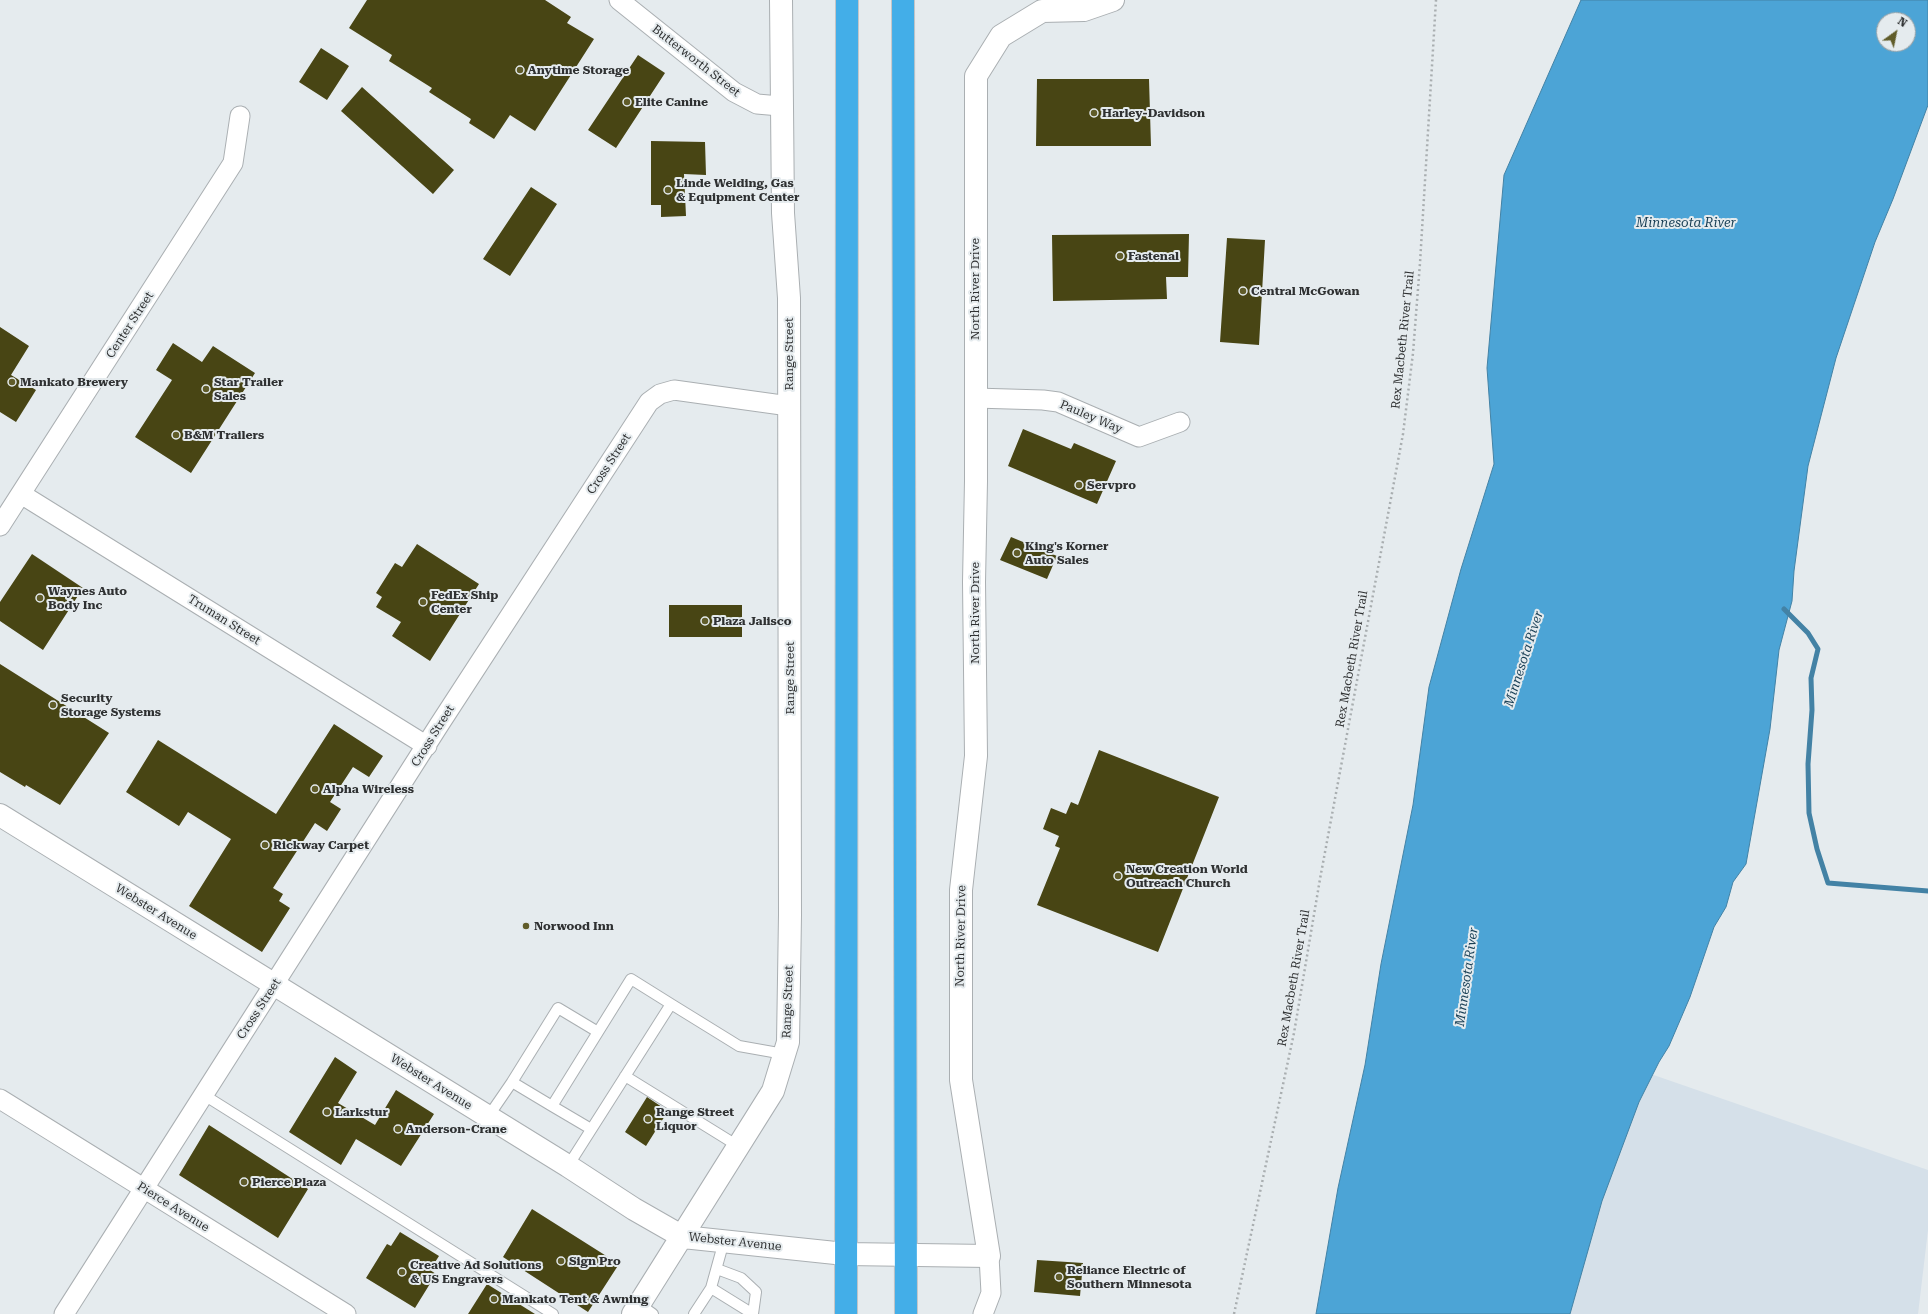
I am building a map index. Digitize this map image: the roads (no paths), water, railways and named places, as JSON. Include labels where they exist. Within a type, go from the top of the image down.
[{"type":"highway","points":[[846,1314],[847,0]]},
{"type":"highway","points":[[903,0],[906,1314]]},
{"type":"street","name":"Butterworth Street","points":[[619,0],[734,92],[757,104],[780,106]]},
{"type":"street","name":"Range Street","points":[[642,1311],[683,1237],[773,1091],[788,1042],[790,1008],[790,406],[789,298],[782,213],[780,0]]},
{"type":"street","name":"North River Drive","points":[[983,1314],[991,1293],[989,1256],[961,1080],[961,890],[976,756],[974,582],[976,76],[1001,36],[1042,11],[1084,10],[1113,0]]},
{"type":"street","name":"Center Street","points":[[0,526],[233,163],[240,116]]},
{"type":"street","name":"Cross Street","points":[[64,1314],[143,1188],[649,402],[660,394],[674,390],[790,406]]},
{"type":"street","name":"Pauley Way","points":[[975,398],[1043,400],[1058,402],[1139,437],[1180,422]]},
{"type":"street","name":"Truman Street","points":[[21,494],[427,746]]},
{"type":"street","name":"Webster Avenue","points":[[0,815],[568,1166],[634,1209],[683,1237],[845,1254],[989,1256]]},
{"type":"street","name":"Pierce Avenue","points":[[0,1099],[346,1314]]},
{"type":"lane","points":[[552,1106],[631,979],[739,1046],[784,1054]]},
{"type":"lane","points":[[568,1166],[671,1004]]},
{"type":"lane","points":[[488,1117],[512,1082],[558,1008],[598,1032]]},
{"type":"lane","points":[[626,1076],[738,1146]]},
{"type":"lane","points":[[512,1082],[591,1129]]},
{"type":"lane","points":[[204,1095],[553,1314]]},
{"type":"lane","points":[[698,1313],[711,1288],[724,1241]]},
{"type":"lane","points":[[711,1288],[754,1314],[756,1292],[741,1278],[717,1269]]},
{"type":"water","name":"Minnesota River","points":[[1581,0],[1928,0],[1928,105],[1893,199],[1875,242],[1836,358],[1808,466],[1794,571],[1792,601],[1779,650],[1770,729],[1746,864],[1733,882],[1726,907],[1714,927],[1690,997],[1669,1046],[1659,1062],[1639,1102],[1602,1201],[1570,1314],[1316,1314],[1338,1188],[1365,1065],[1381,964],[1413,805],[1429,687],[1461,569],[1494,464],[1487,368],[1504,175]]},
{"type":"waterway","points":[[1784,609],[1808,633],[1818,649],[1811,678],[1812,710],[1808,764],[1809,813],[1817,849],[1828,883],[1928,891]]},
{"type":"place","name":"Anytime Storage","points":[[520,70]]},
{"type":"place","name":"Elite Canine","points":[[627,102]]},
{"type":"place","name":"Harley-Davidson","points":[[1094,113]]},
{"type":"place","name":"Linde Welding, Gas & Equipment Center","points":[[668,190]]},
{"type":"place","name":"Fastenal","points":[[1120,256]]},
{"type":"place","name":"Central McGowan","points":[[1243,291]]},
{"type":"place","name":"Mankato Brewery","points":[[12,382]]},
{"type":"place","name":"Star Trailer Sales","points":[[206,389]]},
{"type":"place","name":"B&M Trailers","points":[[176,435]]},
{"type":"place","name":"Servpro","points":[[1079,485]]},
{"type":"place","name":"King's Korner Auto Sales","points":[[1017,553]]},
{"type":"place","name":"Waynes Auto Body Inc","points":[[40,598]]},
{"type":"place","name":"FedEx Ship Center","points":[[423,602]]},
{"type":"place","name":"Plaza Jalisco","points":[[705,621]]},
{"type":"place","name":"Security Storage Systems","points":[[53,705]]},
{"type":"place","name":"Alpha Wireless","points":[[315,789]]},
{"type":"place","name":"Rickway Carpet","points":[[265,845]]},
{"type":"place","name":"New Creation World Outreach Church","points":[[1118,876]]},
{"type":"place","name":"Norwood Inn","points":[[526,926]]},
{"type":"place","name":"Larkstur","points":[[327,1112]]},
{"type":"place","name":"Range Street Liquor","points":[[648,1119]]},
{"type":"place","name":"Anderson-Crane","points":[[398,1129]]},
{"type":"place","name":"Pierce Plaza","points":[[244,1182]]},
{"type":"place","name":"Sign Pro","points":[[561,1261]]},
{"type":"place","name":"Creative Ad Solutions & US Engravers","points":[[402,1272]]},
{"type":"place","name":"Reliance Electric of Southern Minnesota","points":[[1059,1277]]},
{"type":"place","name":"Mankato Tent & Awning","points":[[494,1299]]}]
